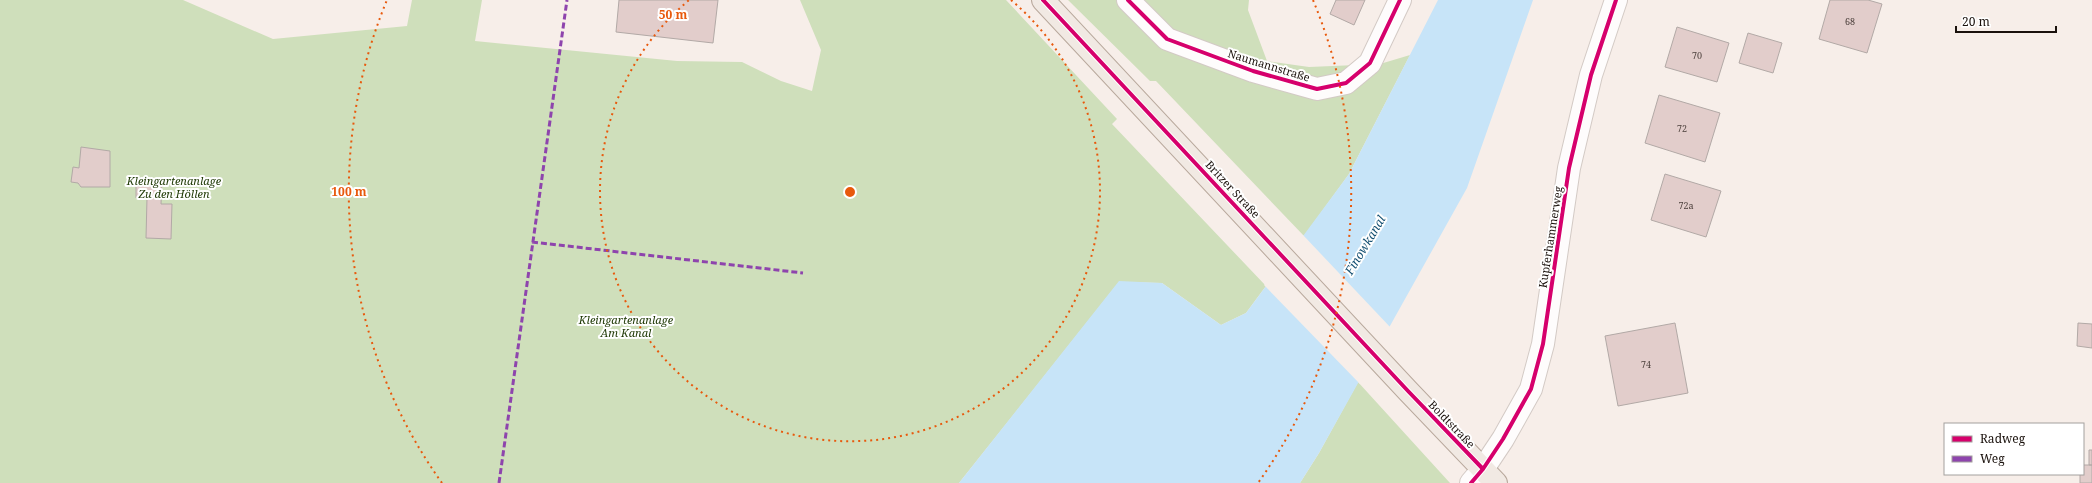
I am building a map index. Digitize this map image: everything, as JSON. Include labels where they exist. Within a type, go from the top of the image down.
[{"type":"main road","name":"Britzer Straße","points":[[1043,0],[1408,391]]},
{"type":"main road","name":"Boldtstraße","points":[[1408,391],[1484,478]]},
{"type":"street","name":"Naumannstraße","points":[[1128,0],[1167,39],[1252,71],[1317,89],[1346,83],[1370,63],[1400,0]]},
{"type":"street","name":"Kupferhammerweg","points":[[1484,478],[1531,389],[1543,344],[1570,168],[1591,75],[1616,0]]},
{"type":"green space","points":[[0,0],[183,0],[273,39],[407,26],[412,0],[482,0],[475,41],[677,61],[742,62],[781,81],[812,91],[821,50],[800,0],[1006,0],[1117,119],[1112,124],[1266,286],[1246,313],[1221,325],[1162,283],[1119,282],[959,483],[0,483]]},
{"type":"green space","points":[[1068,0],[1249,0],[1248,10],[1267,61],[1309,67],[1380,64],[1410,55],[1349,174],[1304,236],[1156,81],[1150,81]]},
{"type":"green space","points":[[1358,382],[1450,483],[1300,483],[1319,453]]},
{"type":"water","name":"Finowkanal","points":[[1438,0],[1533,0],[1467,188],[1319,453],[1300,483],[959,483],[1119,281],[1162,283],[1221,325],[1246,313],[1349,174]]},
{"type":"pier","points":[[1303,235],[1391,328],[1360,384],[1264,285]]},
{"type":"building","points":[[619,0],[718,0],[713,43],[616,32]]},
{"type":"building","points":[[1336,0],[1365,0],[1354,25],[1330,14]]},
{"type":"building","points":[[1830,0],[1868,0],[1882,4],[1867,53],[1819,39]]},
{"type":"building","points":[[1677,27],[1729,43],[1717,82],[1665,67]]},
{"type":"building","points":[[1748,33],[1782,43],[1773,73],[1739,63]]},
{"type":"building","points":[[1659,95],[1720,113],[1705,162],[1645,143]]},
{"type":"building","points":[[81,147],[110,151],[110,187],[81,187],[78,183],[71,182],[73,167],[79,168]]},
{"type":"building","points":[[1665,174],[1721,191],[1706,237],[1651,220]]},
{"type":"building","points":[[136,178],[162,179],[161,204],[172,204],[171,239],[146,238],[147,198],[136,198]]},
{"type":"building","points":[[1675,323],[1688,393],[1618,406],[1605,336]]},
{"type":"building","points":[[2078,323],[2092,324],[2092,348],[2077,346]]},
{"type":"building","points":[[2089,450],[2092,450],[2092,465],[2089,465]]},
{"type":"building","points":[[2084,465],[2092,465],[2092,483],[2080,483],[2080,475],[2084,475]]},
{"type":"marked path","points":[[499,483],[567,0]]},
{"type":"marked path","points":[[532,242],[803,273]]},
{"type":"cycle path","points":[[1043,0],[1408,391],[1483,469]]},
{"type":"cycle path","points":[[1128,0],[1167,39],[1253,71],[1317,89],[1346,83],[1370,63],[1400,0]]},
{"type":"cycle path","points":[[1471,483],[1483,469],[1503,439],[1531,389],[1543,344],[1569,168],[1591,75],[1616,0]]},
{"type":"park label","name":"Kleingartenanlage Zu den Höllen","points":[[174,186]]},
{"type":"park label","name":"Kleingartenanlage Am Kanal","points":[[626,325]]}]
